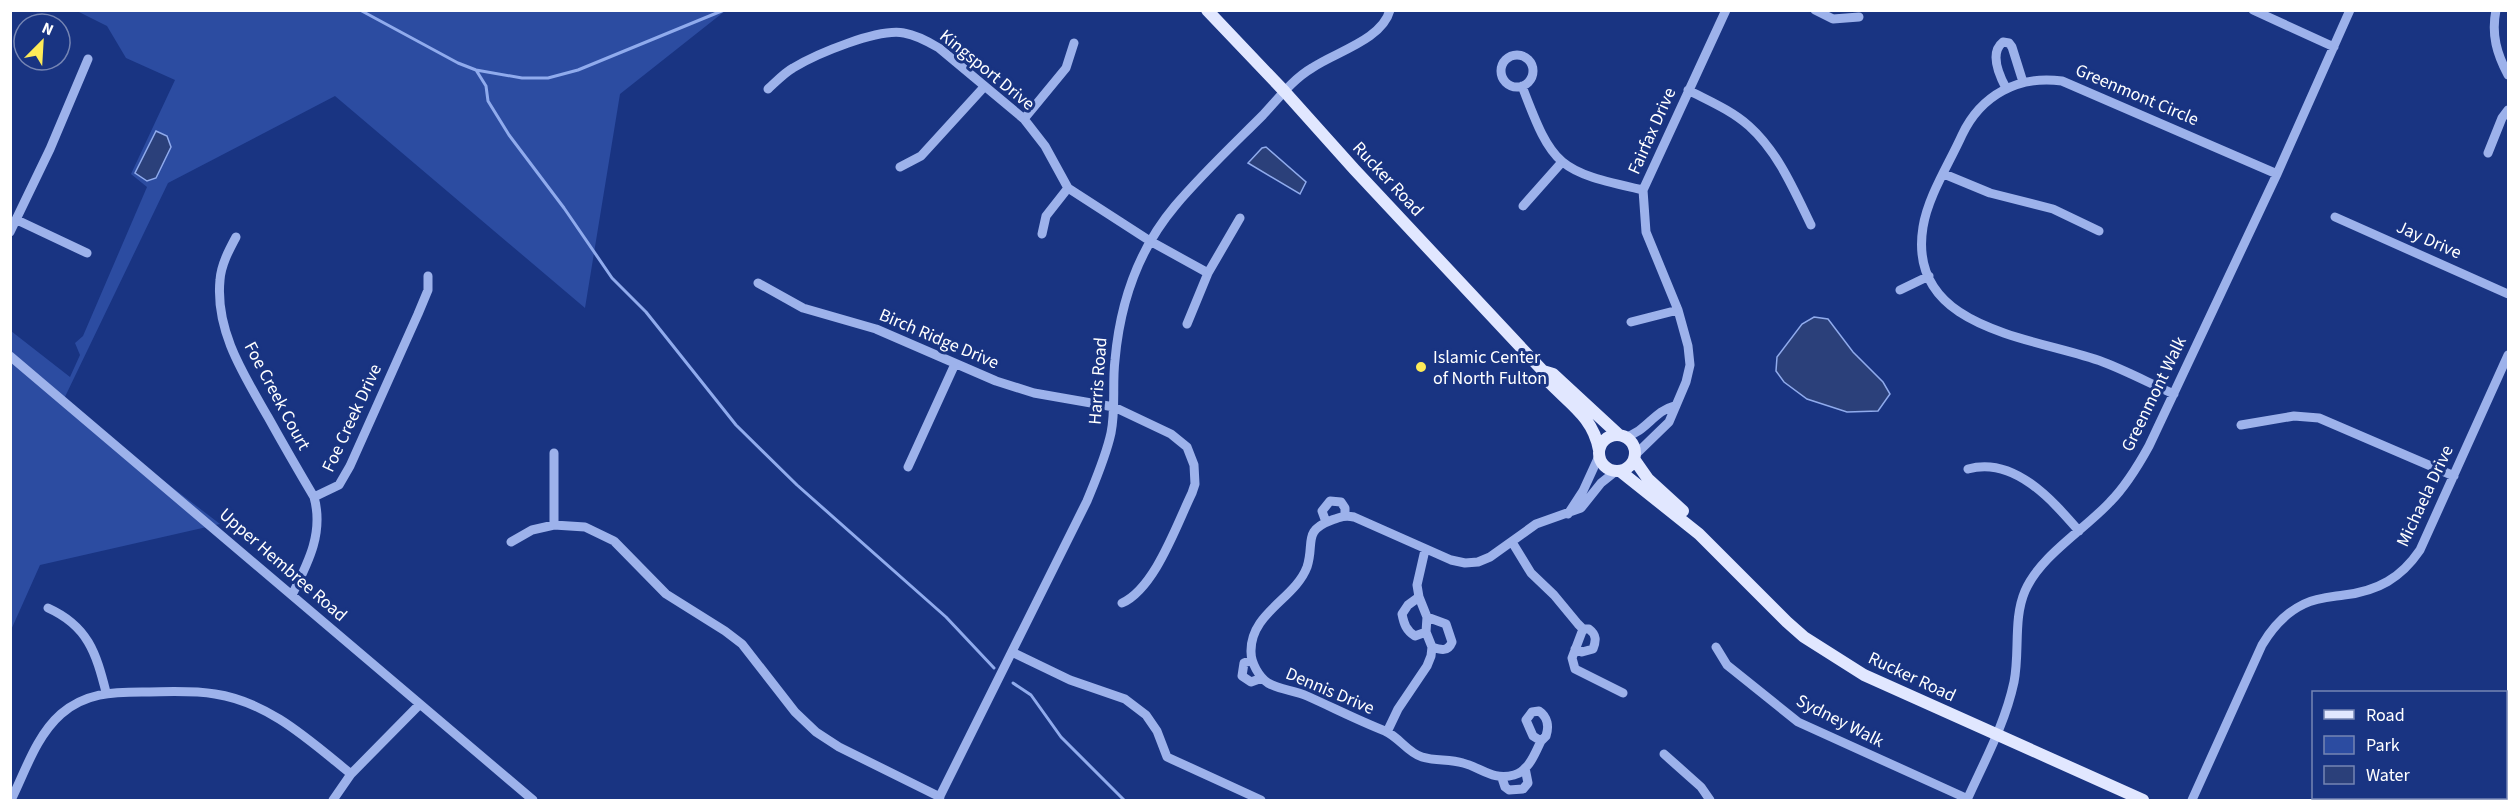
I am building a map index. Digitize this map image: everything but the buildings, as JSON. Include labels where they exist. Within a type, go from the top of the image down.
[{"type":"main road","name":"Rucker Road","points":[[1207,10],[1543,370],[1550,384],[1588,420],[1596,434],[1599,453]]},
{"type":"main road","name":"Rucker Road","points":[[1543,370],[1553,374],[1622,436]]},
{"type":"main road","points":[[1622,436],[1632,442],[1635,457],[1628,468],[1618,471],[1606,468],[1599,453],[1607,438],[1622,436]]},
{"type":"main road","name":"Rucker Road","points":[[1635,457],[1648,479],[1687,515],[1699,534]]},
{"type":"main road","name":"Rucker Road","points":[[1618,471],[1699,534],[1786,622],[1822,650],[1864,675],[2143,801]]},
{"type":"street","name":"Harris Road","points":[[939,799],[1087,501],[1105,456],[1114,407],[1114,363],[1119,326],[1128,290],[1150,241],[1174,207],[1285,92],[1310,69],[1366,38],[1386,22],[1390,10]]},
{"type":"street","name":"Fairfax Drive","points":[[1635,457],[1669,422],[1686,382],[1690,365],[1688,346],[1678,310],[1646,232],[1643,190],[1726,10]]},
{"type":"street","points":[[1815,10],[1833,19],[1859,17]]},
{"type":"street","points":[[2253,10],[2334,47]]},
{"type":"street","name":"Greenmont Walk","points":[[1967,800],[2008,708],[2015,679],[2018,616],[2025,591],[2040,567],[2110,502],[2133,474],[2149,446],[2277,174],[2350,10]]},
{"type":"street","points":[[2496,10],[2494,35],[2496,48],[2508,75]]},
{"type":"street","name":"Kingsport Drive","points":[[768,89],[791,69],[822,53],[876,35],[904,33],[939,48],[1024,118],[1045,146],[1068,188],[1150,241],[1208,273]]},
{"type":"street","points":[[2006,88],[1996,54],[2003,42],[2009,43],[2012,47],[2023,82]]},
{"type":"street","points":[[1024,118],[1066,68],[1074,43]]},
{"type":"street","points":[[10,232],[88,59]]},
{"type":"street","name":"Greenmont Circle","points":[[2174,394],[2104,362],[1972,322],[1946,303],[1929,276],[1922,252],[1923,227],[1928,208],[1973,115],[1988,100],[2006,88],[2023,82],[2048,79],[2074,84],[2277,174]]},
{"type":"street","points":[[1522,86],[1541,136],[1562,162],[1590,178],[1643,190]]},
{"type":"street","points":[[900,166],[921,156],[984,87]]},
{"type":"street","points":[[1688,90],[1731,113],[1761,138],[1779,162],[1812,225]]},
{"type":"street","points":[[2488,153],[2502,118],[2508,110]]},
{"type":"street","points":[[1523,206],[1562,162]]},
{"type":"street","points":[[1944,174],[1990,193],[2053,209],[2099,231]]},
{"type":"street","points":[[1042,234],[1046,216],[1068,188]]},
{"type":"street","name":"Jay Drive","points":[[2335,217],[2508,294]]},
{"type":"street","points":[[1186,324],[1208,273],[1240,218]]},
{"type":"street","points":[[17,220],[87,253]]},
{"type":"street","name":"Foe Creek Court","points":[[236,237],[223,266],[220,279],[220,299],[225,330],[240,368],[314,497]]},
{"type":"street","name":"Foe Creek Drive","points":[[314,497],[339,485],[350,466],[428,291],[428,276]]},
{"type":"street","points":[[1900,290],[1929,276]]},
{"type":"street","name":"Birch Ridge Drive","points":[[758,283],[803,308],[876,329],[996,381],[1034,393],[1114,407],[1172,434],[1181,441],[1191,456],[1196,474],[1192,493],[1149,581],[1138,594],[1122,603]]},
{"type":"street","points":[[1631,322],[1678,310]]},
{"type":"street","name":"Michaela Drive","points":[[2192,801],[2271,629],[2287,614],[2304,604],[2322,598],[2369,591],[2399,575],[2420,550],[2508,355]]},
{"type":"street","name":"Upper Hembree Road","points":[[10,356],[533,801]]},
{"type":"street","points":[[908,467],[955,364]]},
{"type":"street","points":[[1622,436],[1640,431],[1662,409],[1674,406]]},
{"type":"street","points":[[2241,425],[2294,416],[2319,418],[2454,476]]},
{"type":"street","points":[[554,453],[554,525]]},
{"type":"street","points":[[1568,514],[1583,491],[1599,453]]},
{"type":"street","points":[[1968,469],[1978,466],[1994,469],[2027,481],[2051,499],[2079,531]]},
{"type":"street","points":[[1262,678],[1251,681],[1242,676],[1244,663],[1252,660],[1252,644],[1259,626],[1304,573],[1312,533],[1317,526],[1345,515],[1354,517],[1451,560],[1465,563],[1478,562],[1512,542],[1536,524],[1568,514],[1587,503],[1595,490],[1618,471]]},
{"type":"street","points":[[292,595],[309,561],[315,542],[318,522],[314,497]]},
{"type":"street","points":[[1326,522],[1322,511],[1326,503],[1330,501],[1341,502],[1345,508],[1345,515]]},
{"type":"street","points":[[511,542],[532,530],[554,525],[585,527],[614,541],[666,594],[742,644],[795,712],[816,732],[839,747],[939,799]]},
{"type":"street","points":[[1512,542],[1531,573],[1583,629],[1593,632],[1596,641],[1589,651],[1575,650]]},
{"type":"street","points":[[1387,732],[1414,682],[1427,666],[1432,647],[1426,632],[1427,617],[1419,597],[1418,575],[1425,550]]},
{"type":"street","points":[[1419,597],[1405,608],[1402,614],[1407,630],[1415,636],[1426,632]]},
{"type":"street","points":[[48,608],[67,618],[88,640],[98,658],[106,692]]},
{"type":"street","points":[[1427,617],[1446,624],[1451,635],[1452,642],[1448,648],[1443,650],[1432,647]]},
{"type":"street","points":[[1583,629],[1572,658],[1575,669],[1623,693]]},
{"type":"street","name":"Sydney Walk","points":[[1716,647],[1727,665],[1798,722],[1967,800]]},
{"type":"street","points":[[1012,652],[1070,680],[1125,699],[1146,715],[1157,731],[1167,757],[1261,801]]},
{"type":"street","name":"Dennis Drive","points":[[1252,660],[1262,678],[1280,689],[1305,694],[1359,722],[1387,732],[1421,757],[1463,763],[1489,775],[1502,778],[1505,787],[1509,790],[1523,789],[1528,783],[1525,768]]},
{"type":"street","points":[[11,801],[39,741],[51,723],[74,705],[106,692],[199,692],[236,699],[286,722],[351,774]]},
{"type":"street","points":[[333,801],[351,774],[420,704]]},
{"type":"street","points":[[1502,778],[1517,775],[1525,768],[1535,755],[1541,741]]},
{"type":"street","points":[[1664,754],[1701,787],[1710,801]]},
{"type":"green space","points":[[77,11],[725,11],[620,94],[585,308],[335,96],[168,183],[62,403],[220,524],[40,565],[11,630],[11,331],[70,377],[80,355],[75,343],[83,336],[147,187],[131,174],[175,80],[126,58],[107,26]]},
{"type":"water","points":[[156,131],[167,136],[171,147],[156,178],[147,181],[135,173]]},
{"type":"water","points":[[1266,147],[1306,182],[1300,194],[1248,163],[1262,148]]},
{"type":"water","points":[[1814,317],[1828,319],[1853,352],[1883,382],[1890,394],[1878,411],[1847,412],[1807,399],[1784,382],[1776,371],[1777,357],[1802,324]]},
{"type":"waterway","points":[[360,10],[458,63],[476,70],[522,78],[548,78],[578,70],[724,10]]},
{"type":"waterway","points":[[476,70],[486,86],[488,101],[509,135],[564,208],[612,278],[646,312],[736,425],[797,485],[946,617],[994,668]]},
{"type":"waterway","points":[[1013,683],[1031,695],[1061,737],[1124,800]]},
{"type":"place","name":"Islamic Center of North Fulton","points":[[1421,367]]}]
